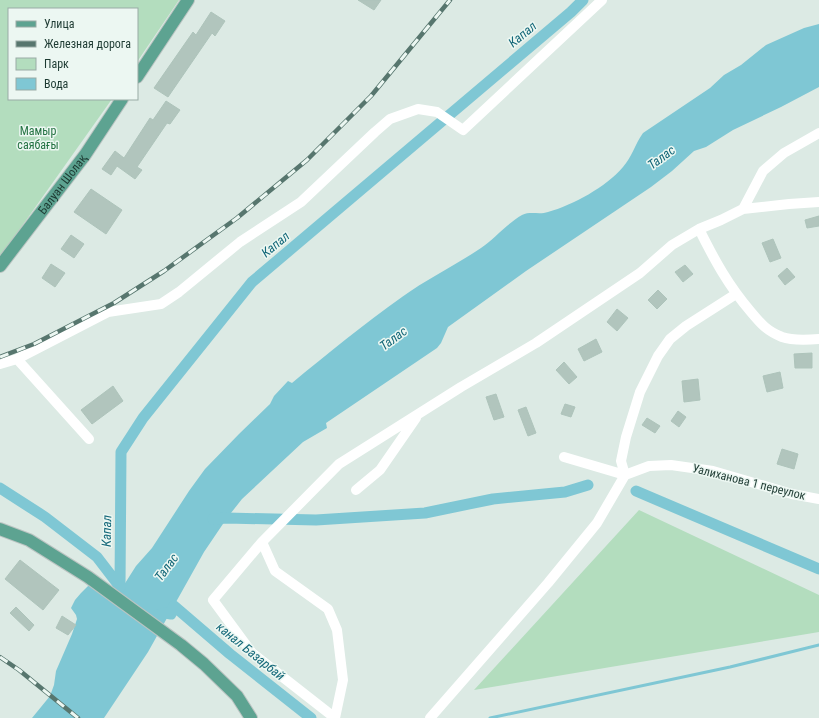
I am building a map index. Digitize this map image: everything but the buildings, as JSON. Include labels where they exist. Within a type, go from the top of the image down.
[{"type":"main road","points":[[138,75],[188,0]]},
{"type":"main road","name":"Балуан Шолақ","points":[[0,266],[84,155],[121,100]]},
{"type":"main road","points":[[0,529],[29,540],[88,577],[181,645],[204,664],[237,696],[251,718]]},
{"type":"street","points":[[0,364],[17,359],[108,312],[161,304],[179,292],[240,242],[301,202],[390,119],[418,109],[438,112],[463,130],[602,0]]},
{"type":"street","points":[[743,209],[763,171],[784,153],[819,133]]},
{"type":"street","points":[[262,542],[275,571],[328,609],[337,630],[343,680],[335,718],[252,653],[213,600],[262,542],[339,464],[418,414],[536,343],[640,273],[672,245],[700,229],[743,209],[819,202]]},
{"type":"street","points":[[700,229],[717,265],[736,294],[766,328],[783,337],[800,340],[819,339]]},
{"type":"street","points":[[430,718],[548,583],[597,523],[625,475],[621,461],[626,437],[640,392],[658,356],[670,339],[686,326],[736,294]]},
{"type":"street","points":[[17,359],[89,439]]},
{"type":"street","points":[[356,490],[380,470],[418,414]]},
{"type":"street","points":[[564,457],[625,475]]},
{"type":"street","name":"Уалиханова 1 переулок","points":[[625,475],[649,466],[671,465],[713,471],[792,494],[819,499]]},
{"type":"green space","name":"Мамыр саябағы","points":[[0,0],[179,0],[138,61],[138,8],[8,8],[8,100],[111,100],[0,257]]},
{"type":"green space","points":[[639,510],[819,595],[819,632],[474,690]]},
{"type":"water","name":"Талас","points":[[819,24],[819,87],[733,130],[706,147],[694,151],[672,171],[651,187],[526,271],[448,327],[441,343],[437,348],[326,423],[327,428],[303,442],[242,499],[204,552],[148,652],[104,718],[32,718],[50,696],[54,685],[56,671],[77,619],[71,608],[75,600],[92,582],[99,581],[118,589],[122,588],[136,566],[152,548],[205,469],[270,404],[274,396],[288,381],[292,383],[388,307],[421,284],[481,248],[517,218],[525,214],[545,213],[558,209],[578,200],[598,188],[623,167],[643,133],[710,88],[724,75],[741,65],[766,45],[804,28]]},
{"type":"waterway","name":"Капал","points":[[120,587],[121,452],[143,418],[252,282],[571,12],[583,0]]},
{"type":"waterway","points":[[213,519],[316,520],[425,513],[493,499],[565,492],[588,485]]},
{"type":"waterway","points":[[0,488],[45,517],[97,557],[120,587],[118,589]]},
{"type":"waterway","points":[[636,491],[819,569]]},
{"type":"waterway","name":"канал Базарбай","points":[[155,616],[165,613],[171,614],[174,606],[230,654],[311,718]]},
{"type":"waterway","points":[[490,718],[730,667],[819,645]]},
{"type":"railway","points":[[0,357],[34,344],[114,303],[164,271],[237,218],[307,160],[371,96],[450,0]]},
{"type":"railway","points":[[0,657],[19,670],[78,718]]}]
